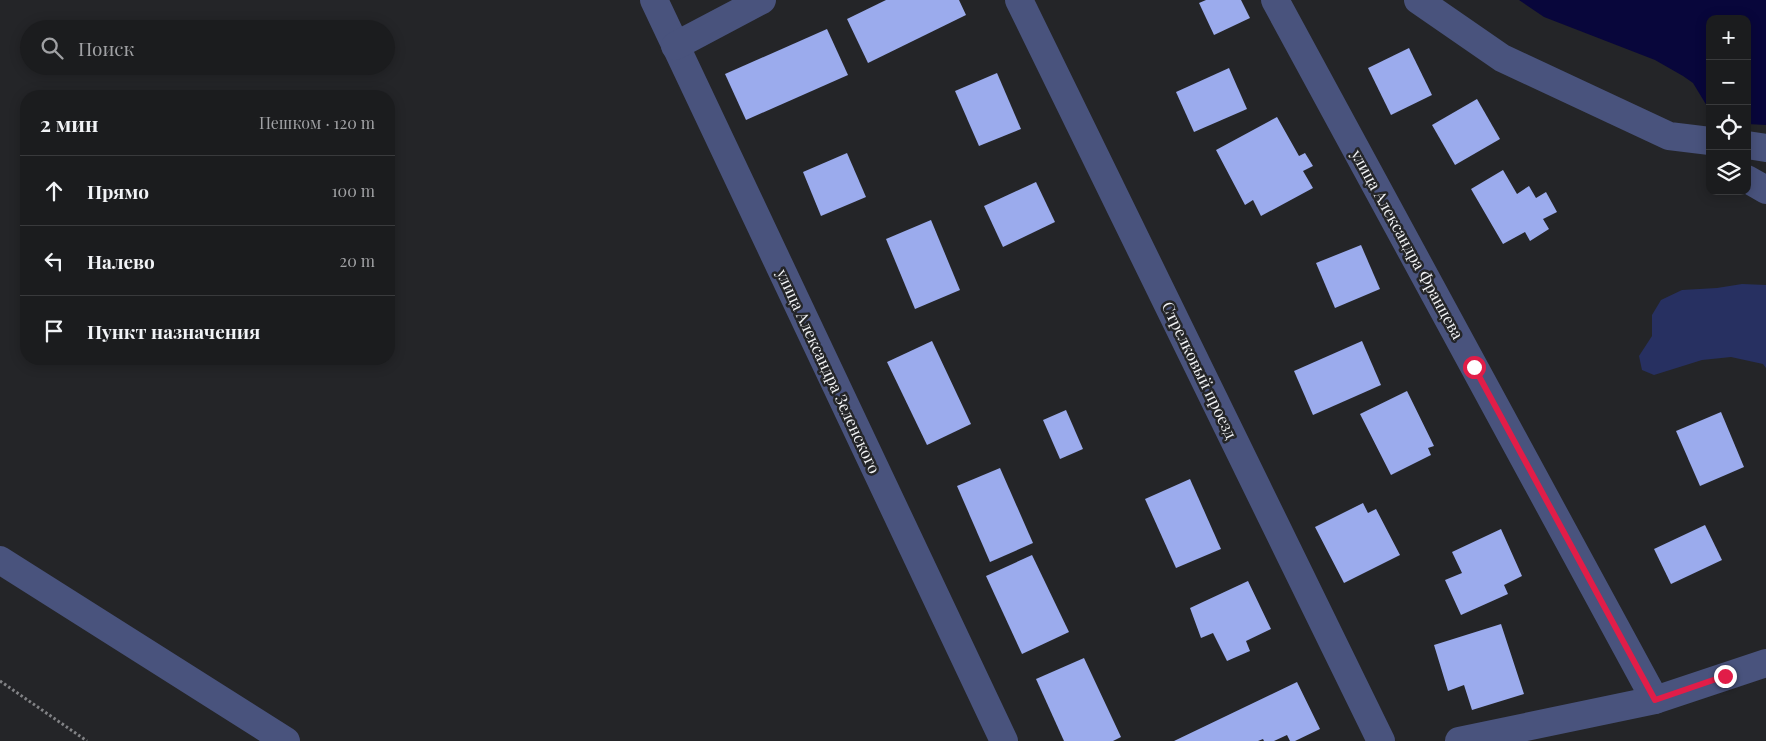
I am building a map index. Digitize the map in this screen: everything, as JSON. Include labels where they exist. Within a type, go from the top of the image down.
[{"type":"street","name":"улица Александра Зеленского","points":[[654,0],[1004,741]]},
{"type":"street","points":[[675,46],[762,0]]},
{"type":"street","name":"Стрелковый проезд","points":[[1019,0],[1381,741]]},
{"type":"street","name":"улица Александра Францева","points":[[1275,0],[1655,700]]},
{"type":"street","points":[[1418,0],[1502,58],[1669,136],[1706,156]]},
{"type":"street","points":[[1669,136],[1706,141]]},
{"type":"street","points":[[1751,146],[1766,148]]},
{"type":"street","points":[[1751,181],[1766,190]]},
{"type":"street","points":[[0,560],[286,741]]},
{"type":"street","points":[[1459,741],[1655,700],[1766,663]]},
{"type":"path","points":[[0,682],[87,741]]},
{"type":"shaded area","points":[[1519,0],[1766,0],[1766,125],[1751,124],[1751,15],[1706,15],[1706,104],[1693,83],[1655,60],[1544,17]]},
{"type":"shaded area","points":[[1742,284],[1766,285],[1766,368],[1763,364],[1731,357],[1702,360],[1654,375],[1642,370],[1639,356],[1652,336],[1652,315],[1661,300],[1682,290]]},
{"type":"building","points":[[886,0],[959,0],[966,15],[868,63],[847,19]]},
{"type":"building","points":[[1206,0],[1241,0],[1250,18],[1214,35],[1199,3]]},
{"type":"building","points":[[827,29],[848,75],[746,120],[725,74]]},
{"type":"building","points":[[1409,48],[1432,95],[1391,115],[1368,68]]},
{"type":"building","points":[[1229,68],[1247,109],[1194,132],[1176,92]]},
{"type":"building","points":[[997,73],[1021,129],[979,146],[955,91]]},
{"type":"building","points":[[1477,99],[1500,139],[1455,165],[1432,125]]},
{"type":"building","points":[[1277,117],[1299,156],[1305,153],[1313,166],[1303,171],[1313,188],[1261,216],[1253,200],[1245,205],[1216,150]]},
{"type":"building","points":[[847,153],[866,197],[821,216],[803,172]]},
{"type":"building","points":[[1503,170],[1517,194],[1529,186],[1536,198],[1546,192],[1557,212],[1543,219],[1549,229],[1530,241],[1525,232],[1503,244],[1471,189]]},
{"type":"building","points":[[1036,182],[1055,222],[1003,247],[984,206]]},
{"type":"building","points":[[931,220],[960,290],[915,309],[886,239]]},
{"type":"building","points":[[1361,245],[1380,289],[1335,308],[1316,263]]},
{"type":"building","points":[[932,341],[971,424],[927,445],[887,362]]},
{"type":"building","points":[[1362,341],[1381,385],[1313,415],[1294,371]]},
{"type":"building","points":[[1407,391],[1434,446],[1428,448],[1431,455],[1391,475],[1360,414]]},
{"type":"building","points":[[1066,410],[1083,449],[1060,459],[1043,420]]},
{"type":"building","points":[[1721,412],[1744,467],[1700,486],[1676,431]]},
{"type":"building","points":[[1000,468],[1033,543],[990,562],[957,486]]},
{"type":"building","points":[[1190,479],[1221,549],[1176,568],[1145,499]]},
{"type":"building","points":[[1363,503],[1368,513],[1376,509],[1400,555],[1344,583],[1315,527]]},
{"type":"building","points":[[1705,525],[1722,560],[1671,584],[1654,549]]},
{"type":"building","points":[[1501,529],[1522,576],[1504,585],[1508,594],[1461,615],[1445,580],[1462,573],[1452,552]]},
{"type":"building","points":[[1032,555],[1069,632],[1022,654],[986,576]]},
{"type":"building","points":[[1248,581],[1271,629],[1246,641],[1250,651],[1227,661],[1213,633],[1201,638],[1190,608]]},
{"type":"building","points":[[1501,624],[1524,694],[1472,710],[1464,685],[1448,691],[1434,645]]},
{"type":"building","points":[[1084,658],[1121,737],[1113,741],[1064,741],[1036,679]]},
{"type":"building","points":[[1297,682],[1320,729],[1295,741],[1290,741],[1287,735],[1274,741],[1264,741],[1263,739],[1258,741],[1174,741]]},
{"type":"route","points":[[1474,367],[1655,700],[1725,676]]}]
